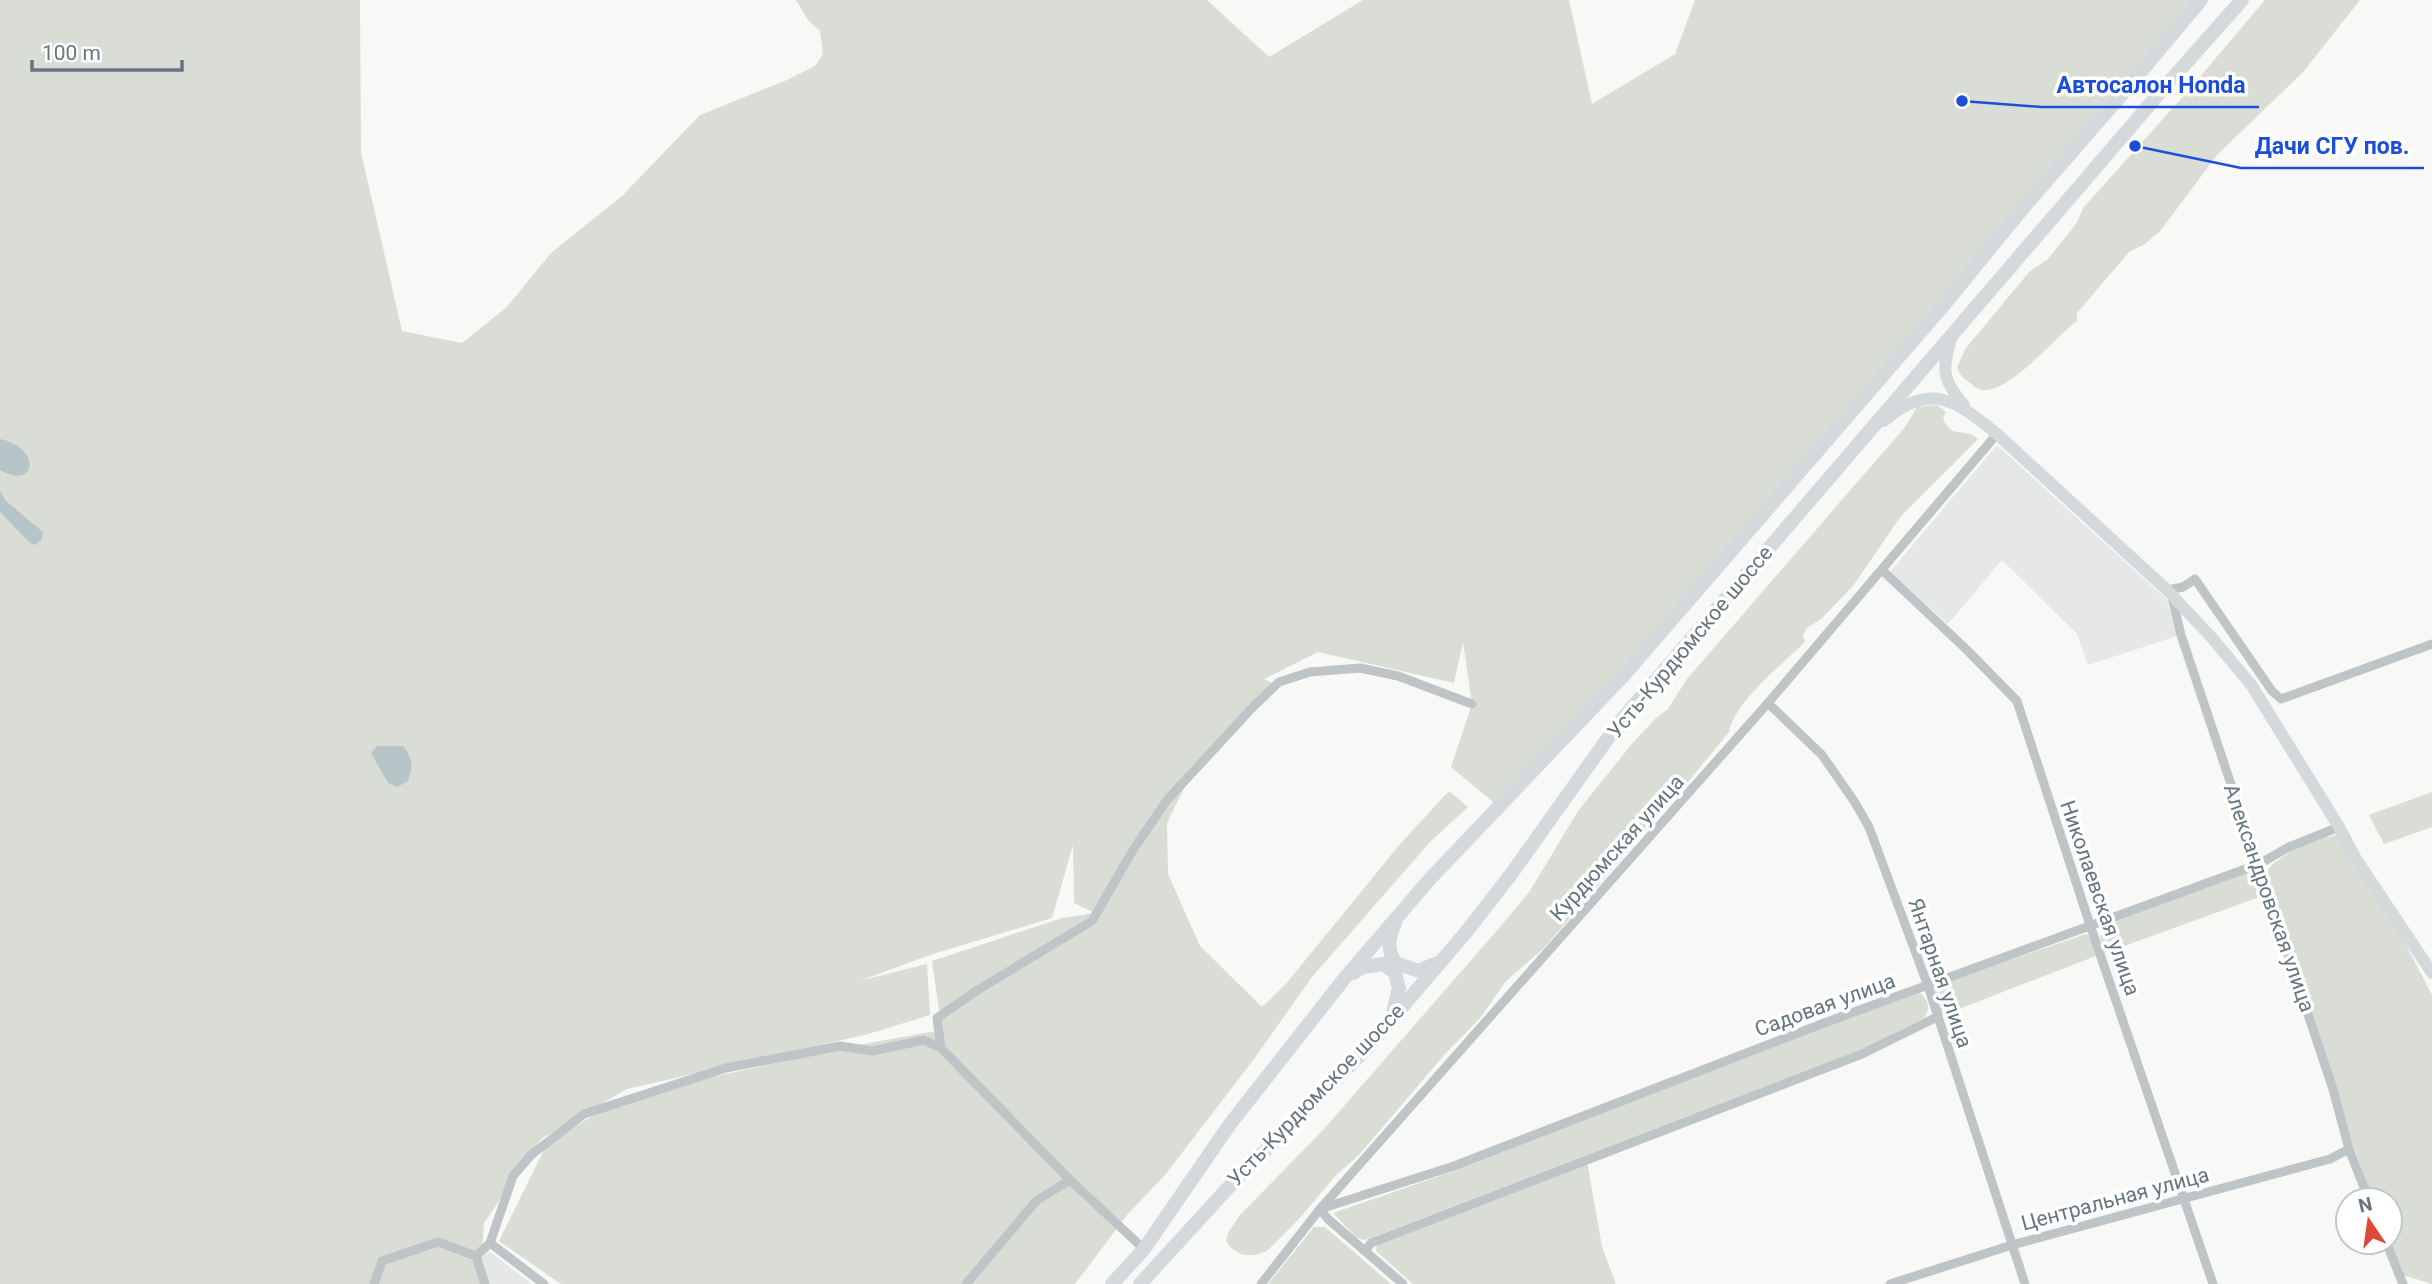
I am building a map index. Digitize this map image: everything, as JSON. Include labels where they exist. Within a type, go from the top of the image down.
[{"type":"main road","name":"Усть-Курдюмское шоссе","points":[[1112,1284],[1144,1249],[1230,1124],[1344,979],[1521,782],[1625,675],[1943,306],[2201,0]]},
{"type":"main road","name":"Усть-Курдюмское шоссе","points":[[1140,1284],[1227,1189],[1368,1047],[1513,873],[1618,724],[2242,0]]},
{"type":"main road","points":[[1398,916],[1389,940],[1390,951],[1396,963],[1419,971],[1438,962]]},
{"type":"main road","points":[[1344,979],[1363,967],[1383,964],[1389,968],[1395,973],[1399,988],[1391,1018]]},
{"type":"street","points":[[1953,334],[1945,359],[1945,377],[1952,391],[1972,413],[2169,593],[2213,639],[2252,686],[2356,859],[2432,973]]},
{"type":"street","points":[[1862,440],[1899,408],[1922,398],[1946,399],[1972,413]]},
{"type":"street","name":"Курдюмская улица","points":[[1261,1284],[1320,1209],[1768,703],[1997,434]]},
{"type":"street","name":"Николаевская улица","points":[[1882,570],[2017,701],[2090,925],[2213,1284]]},
{"type":"street","points":[[2169,593],[2195,579],[2272,691],[2281,699],[2432,644]]},
{"type":"street","name":"Александровская улица","points":[[2169,593],[2333,1089],[2349,1149],[2364,1186]]},
{"type":"street","points":[[941,1048],[937,1018],[976,991],[1092,921],[1133,850],[1167,800],[1279,682],[1310,672],[1360,667],[1398,677],[1472,705]]},
{"type":"street","name":"Янтарная улица","points":[[1768,703],[1822,755],[1869,827],[1928,986],[2025,1284]]},
{"type":"street","name":"Садовая улица","points":[[1320,1209],[1454,1166],[1824,1023],[2259,864],[2289,847],[2339,827]]},
{"type":"street","points":[[1365,1251],[1371,1243],[1862,1054],[1937,1017]]},
{"type":"street","points":[[476,1256],[490,1243],[513,1176],[531,1154],[584,1114],[726,1068],[840,1046],[872,1051],[924,1040],[941,1048],[1070,1180],[1144,1249]]},
{"type":"street","name":"Центральная улица","points":[[1890,1284],[2012,1245],[2330,1159],[2349,1149]]},
{"type":"street","points":[[966,1284],[1037,1199],[1070,1180]]},
{"type":"street","points":[[1320,1209],[1403,1284]]},
{"type":"street","points":[[374,1284],[383,1261],[438,1242],[476,1256]]},
{"type":"street","points":[[490,1243],[544,1284]]},
{"type":"street","points":[[476,1256],[485,1284]]},
{"type":"street","points":[[2392,1256],[2403,1284]]},
{"type":"shaded area","points":[[0,0],[360,0],[361,152],[402,331],[462,343],[507,307],[551,253],[622,196],[700,115],[815,66],[823,54],[820,31],[808,20],[796,0],[1207,0],[1269,57],[1363,0],[1569,0],[1592,104],[1675,54],[1695,0],[2201,0],[1905,350],[1499,807],[1451,767],[1472,704],[1463,642],[1454,683],[1318,652],[1264,679],[1277,686],[1188,780],[1167,823],[1168,874],[1200,946],[1262,1007],[1285,985],[1401,843],[1446,794],[1450,792],[1468,807],[1429,843],[1312,977],[1254,1059],[1165,1175],[1127,1215],[1075,1284],[561,1284],[499,1241],[548,1142],[629,1095],[869,1043],[942,1030],[932,961],[1062,918],[1095,913],[1074,903],[1073,845],[1052,918],[930,955],[859,981],[927,964],[930,1015],[868,1034],[627,1089],[541,1139],[484,1223],[480,1284],[0,1284]]},
{"type":"shaded area","points":[[2265,0],[2360,0],[2303,72],[2217,155],[2161,230],[2145,244],[2129,252],[2077,313],[2077,321],[2016,376],[2002,385],[1990,390],[1979,389],[1968,381],[1957,367],[1966,348],[2030,271],[2047,260],[2076,224],[2084,207]]},
{"type":"shaded area","points":[[1937,405],[1946,412],[1943,418],[1950,429],[1968,433],[1978,439],[1901,516],[1853,586],[1821,619],[1807,628],[1803,636],[1805,642],[1750,696],[1733,720],[1729,732],[1683,788],[1543,949],[1506,981],[1481,1017],[1445,1054],[1359,1155],[1337,1174],[1299,1219],[1268,1250],[1257,1255],[1245,1255],[1234,1250],[1226,1241],[1240,1215],[1323,1130],[1530,891],[1578,811],[1631,745],[1668,709],[1687,679],[1905,427],[1917,407]]},
{"type":"shaded area","points":[[0,439],[23,451],[30,466],[27,472],[12,475],[0,470]]},
{"type":"shaded area","points":[[1997,445],[2167,600],[2177,636],[2088,665],[2077,634],[2002,560],[1948,624],[1890,572]]},
{"type":"shaded area","points":[[0,491],[6,501],[43,532],[42,539],[35,545],[0,512]]},
{"type":"shaded area","points":[[377,746],[403,746],[411,762],[408,781],[397,787],[388,783],[371,753]]},
{"type":"shaded area","points":[[2432,792],[2432,827],[2384,844],[2369,815]]},
{"type":"shaded area","points":[[2345,828],[2432,995],[2432,1284],[2400,1274],[2394,1256],[2404,1256],[2404,1186],[2368,1186],[2266,872],[2290,852],[2336,835]]},
{"type":"shaded area","points":[[2254,870],[2265,895],[2105,953],[2100,937],[2108,924]]},
{"type":"shaded area","points":[[2086,934],[2092,938],[2098,955],[1941,1016],[1933,993],[1937,985]]},
{"type":"shaded area","points":[[1920,993],[1928,1005],[1924,1018],[1861,1050],[1365,1240],[1357,1238],[1333,1213],[1454,1171],[1824,1026]]},
{"type":"shaded area","points":[[1587,1161],[1602,1247],[1616,1284],[1413,1284],[1376,1251],[1377,1245]]},
{"type":"shaded area","points":[[1314,1227],[1325,1227],[1391,1284],[1268,1284]]},
{"type":"shaded area","points":[[489,1251],[532,1284],[488,1284],[480,1258]]},
{"type":"place","name":"Автосалон Honda","points":[[1962,101]]},
{"type":"place","name":"Дачи СГУ пов.","points":[[2135,146]]}]
